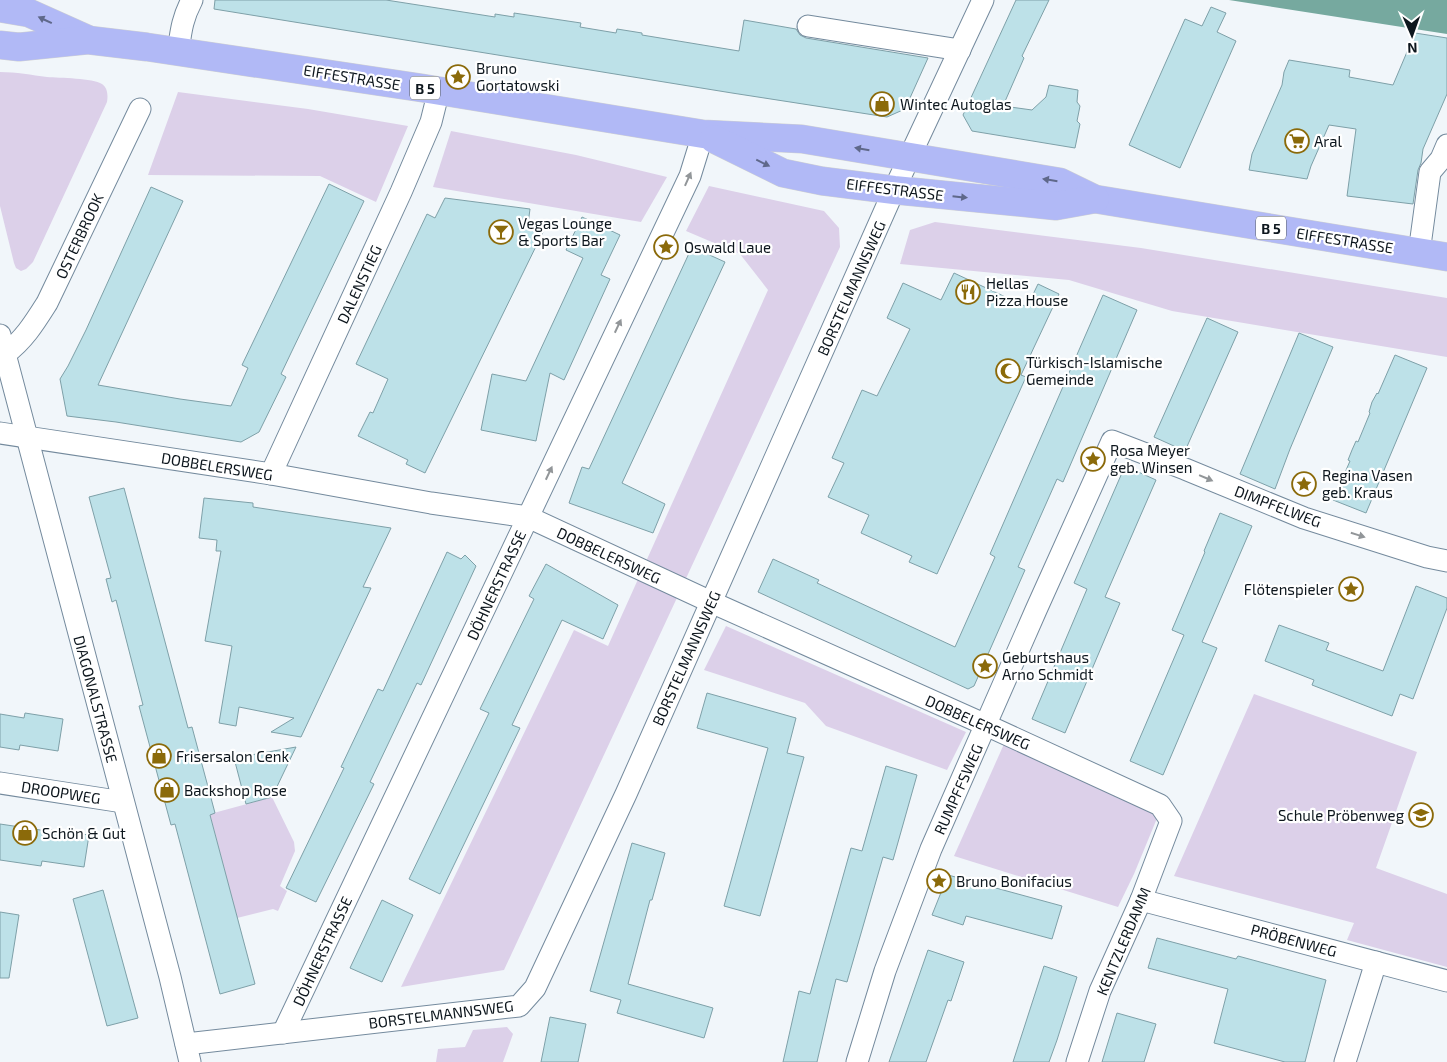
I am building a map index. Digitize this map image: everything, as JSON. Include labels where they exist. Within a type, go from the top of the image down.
[{"type":"main road","name":"EIFFESTRASSE","points":[[0,8],[29,13],[88,40]]},
{"type":"main road","name":"EIFFESTRASSE","points":[[0,45],[19,47],[88,40],[439,90],[703,134],[802,139],[1060,182],[1095,199],[1447,257]]},
{"type":"main road","name":"EIFFESTRASSE","points":[[703,134],[784,173],[822,180],[894,190],[1056,206],[1095,199]]},
{"type":"street","points":[[178,52],[184,15],[192,0]]},
{"type":"street","name":"BORSTELMANNSWEG","points":[[188,1053],[283,1033],[519,1006],[535,988],[626,794],[894,190],[983,0]]},
{"type":"street","points":[[808,26],[960,50]]},
{"type":"street","name":"DALENSTIEG","points":[[271,474],[401,192],[431,122],[439,90]]},
{"type":"street","name":"OSTERBROOK","points":[[3,345],[15,347],[34,324],[50,297],[140,108]]},
{"type":"street","name":"DÖHNERSTRASSE","points":[[283,1033],[690,176],[703,134]]},
{"type":"street","points":[[1419,253],[1430,172],[1441,159],[1447,145]]},
{"type":"street","name":"DIAGONALSTRASSE","points":[[3,345],[170,977],[188,1053]]},
{"type":"street","name":"DOBBELERSWEG","points":[[0,433],[271,474],[443,505],[528,517],[1160,805],[1171,821]]},
{"type":"street","name":"DIMPFELWEG","points":[[1112,441],[1311,521],[1427,557],[1447,561]]},
{"type":"street","name":"RUMPFFSWEG","points":[[857,1062],[885,971],[931,849],[1112,441]]},
{"type":"street","name":"DROOPWEG","points":[[0,783],[123,802]]},
{"type":"street","name":"KENTZLERDAMM","points":[[1077,1062],[1100,991],[1141,900],[1171,821]]},
{"type":"street","name":"PRÖBENWEG","points":[[1141,900],[1447,981]]},
{"type":"street","points":[[1345,1062],[1376,962]]},
{"type":"shaded area","points":[[1229,0],[1447,0],[1447,34]]},
{"type":"shaded area","points":[[0,72],[98,82],[104,86],[107,95],[107,102],[33,262],[21,271],[16,268],[14,263],[0,206]]},
{"type":"shaded area","points":[[178,92],[308,109],[408,126],[376,202],[320,176],[148,175]]},
{"type":"shaded area","points":[[451,131],[576,155],[667,177],[641,222],[433,187]]},
{"type":"shaded area","points":[[709,186],[824,211],[839,228],[840,247],[504,970],[401,987],[574,630],[608,646],[768,290],[740,254],[686,231]]},
{"type":"shaded area","points":[[935,222],[1141,248],[1447,298],[1447,357],[1172,311],[1069,280],[900,264],[910,230]]},
{"type":"shaded area","points":[[726,626],[966,732],[947,770],[826,726],[805,703],[704,670]]},
{"type":"shaded area","points":[[1254,694],[1417,752],[1376,868],[1447,894],[1447,967],[1347,940],[1354,923],[1174,876]]},
{"type":"shaded area","points":[[1004,744],[1160,811],[1118,907],[954,856]]},
{"type":"shaded area","points":[[272,797],[294,842],[295,851],[280,886],[287,891],[278,911],[273,909],[237,918],[210,814]]},
{"type":"shaded area","points":[[507,1027],[513,1034],[503,1062],[436,1062],[438,1049],[465,1047],[473,1030]]},
{"type":"building","points":[[215,0],[386,0],[495,17],[495,14],[514,17],[514,13],[581,23],[580,27],[616,33],[617,29],[739,51],[744,20],[796,29],[800,35],[806,38],[928,58],[905,109],[887,117],[214,9]]},
{"type":"building","points":[[1016,0],[1049,0],[1022,56],[1024,58],[1003,106],[1032,110],[1046,97],[1049,85],[1078,90],[1077,102],[1080,106],[1077,121],[1080,124],[1075,148],[972,131],[963,115]]},
{"type":"building","points":[[1211,7],[1226,13],[1217,32],[1236,41],[1180,168],[1129,145],[1185,19],[1202,26]]},
{"type":"building","points":[[1415,33],[1447,38],[1447,94],[1423,149],[1413,204],[1347,196],[1356,129],[1329,125],[1307,179],[1249,170],[1252,154],[1282,85],[1284,72],[1289,60],[1350,70],[1349,77],[1393,85]]},
{"type":"building","points":[[329,184],[364,201],[281,374],[286,377],[259,432],[241,442],[67,416],[60,379],[86,330],[151,187],[183,201],[98,385],[231,406],[248,368],[242,365]]},
{"type":"building","points":[[445,198],[530,209],[528,224],[544,230],[425,473],[406,464],[408,460],[358,436],[370,412],[373,413],[388,379],[356,364],[427,214],[435,218]]},
{"type":"building","points":[[582,217],[620,235],[601,275],[610,279],[564,380],[550,373],[536,441],[481,430],[492,374],[526,381],[583,258],[566,250]]},
{"type":"building","points":[[692,247],[725,262],[622,483],[665,504],[653,533],[569,503],[582,467],[589,469]]},
{"type":"building","points":[[954,273],[1027,307],[1038,284],[1059,294],[1021,375],[1026,377],[937,574],[909,562],[912,556],[861,533],[869,515],[828,497],[844,463],[832,458],[862,390],[877,396],[910,329],[887,318],[903,283],[941,300]]},
{"type":"building","points":[[1103,295],[1137,310],[1063,482],[1057,479],[1018,567],[1025,570],[974,686],[968,689],[758,592],[773,559],[819,580],[817,583],[955,647],[995,557],[990,554]]},
{"type":"building","points":[[1207,318],[1238,332],[1185,451],[1154,437]]},
{"type":"building","points":[[1299,333],[1333,347],[1275,489],[1240,474]]},
{"type":"building","points":[[1395,355],[1427,368],[1366,513],[1333,500],[1350,461],[1348,460],[1352,450],[1356,441],[1358,442],[1370,413],[1372,402],[1378,394]]},
{"type":"building","points":[[1125,466],[1156,480],[1105,597],[1120,603],[1065,733],[1032,719],[1087,589],[1074,583]]},
{"type":"building","points":[[124,488],[188,728],[192,727],[215,813],[210,815],[255,984],[220,994],[175,824],[171,825],[139,706],[143,705],[116,600],[112,602],[106,579],[111,578],[89,497]]},
{"type":"building","points":[[204,498],[253,503],[253,507],[391,528],[363,587],[371,588],[301,737],[271,732],[294,718],[239,707],[236,726],[219,723],[232,646],[205,641],[221,551],[216,551],[217,540],[199,538]]},
{"type":"building","points":[[1220,513],[1252,526],[1202,642],[1217,648],[1163,775],[1130,761],[1184,635],[1172,630]]},
{"type":"building","points":[[447,552],[461,559],[465,555],[476,566],[421,685],[417,683],[370,782],[374,784],[316,902],[286,888],[344,768],[341,767],[378,689],[383,691]]},
{"type":"building","points":[[546,564],[618,605],[603,639],[562,620],[512,725],[520,728],[440,894],[409,879],[489,713],[480,709],[534,599],[529,596]]},
{"type":"building","points":[[1416,586],[1447,598],[1447,608],[1413,699],[1400,694],[1392,716],[1312,685],[1314,680],[1265,661],[1279,625],[1329,643],[1326,650],[1383,671]]},
{"type":"building","points":[[707,693],[796,718],[787,753],[804,757],[760,916],[724,906],[768,748],[697,728]]},
{"type":"building","points":[[25,713],[63,719],[58,751],[20,745],[19,750],[0,747],[0,714],[24,718]]},
{"type":"building","points":[[296,747],[272,797],[246,804],[234,758]]},
{"type":"building","points":[[886,766],[917,775],[893,860],[883,857],[847,982],[836,979],[817,1062],[783,1062],[799,991],[810,994],[851,848],[862,851]]},
{"type":"building","points":[[0,824],[89,835],[84,867],[42,861],[41,866],[0,860]]},
{"type":"building","points":[[632,843],[665,853],[652,900],[650,900],[628,984],[713,1008],[704,1038],[617,1013],[621,1000],[590,991]]},
{"type":"building","points":[[948,875],[1062,906],[1052,939],[966,916],[963,925],[932,915]]},
{"type":"building","points":[[103,890],[138,1018],[107,1026],[73,899]]},
{"type":"building","points":[[382,900],[413,915],[382,982],[350,968]]},
{"type":"building","points":[[0,912],[19,915],[9,978],[0,978]]},
{"type":"building","points":[[1157,938],[1236,959],[1238,956],[1326,980],[1305,1062],[1285,1062],[1214,1043],[1228,989],[1148,968]]},
{"type":"building","points":[[928,950],[964,962],[951,1001],[948,1000],[926,1062],[889,1062]]},
{"type":"building","points":[[1044,966],[1077,977],[1057,1040],[1049,1062],[1013,1062]]},
{"type":"building","points":[[1117,1013],[1156,1024],[1144,1062],[1102,1062]]},
{"type":"building","points":[[550,1017],[586,1024],[578,1062],[541,1062]]},
{"type":"place","name":"Bruno Gortatowski","points":[[458,77]]},
{"type":"place","name":"Wintec Autoglas","points":[[882,104]]},
{"type":"place","name":"Aral","points":[[1297,141]]},
{"type":"place","name":"Vegas Lounge & Sports Bar","points":[[501,232]]},
{"type":"place","name":"Oswald Laue","points":[[666,247]]},
{"type":"place","name":"Hellas Pizza House","points":[[968,292]]},
{"type":"place","name":"Türkisch-Islamische Gemeinde","points":[[1008,371]]},
{"type":"place","name":"Rosa Meyer geb. Winsen","points":[[1093,459]]},
{"type":"place","name":"Regina Vasen geb. Kraus","points":[[1304,484]]},
{"type":"place","name":"Flötenspieler","points":[[1351,589]]},
{"type":"place","name":"Geburtshaus Arno Schmidt","points":[[985,666]]},
{"type":"place","name":"Frisersalon Cenk","points":[[159,756]]},
{"type":"place","name":"Backshop Rose","points":[[167,790]]},
{"type":"place","name":"Schule Pröbenweg","points":[[1421,815]]},
{"type":"place","name":"Schön & Gut","points":[[25,833]]},
{"type":"place","name":"Bruno Bonifacius","points":[[939,881]]}]
